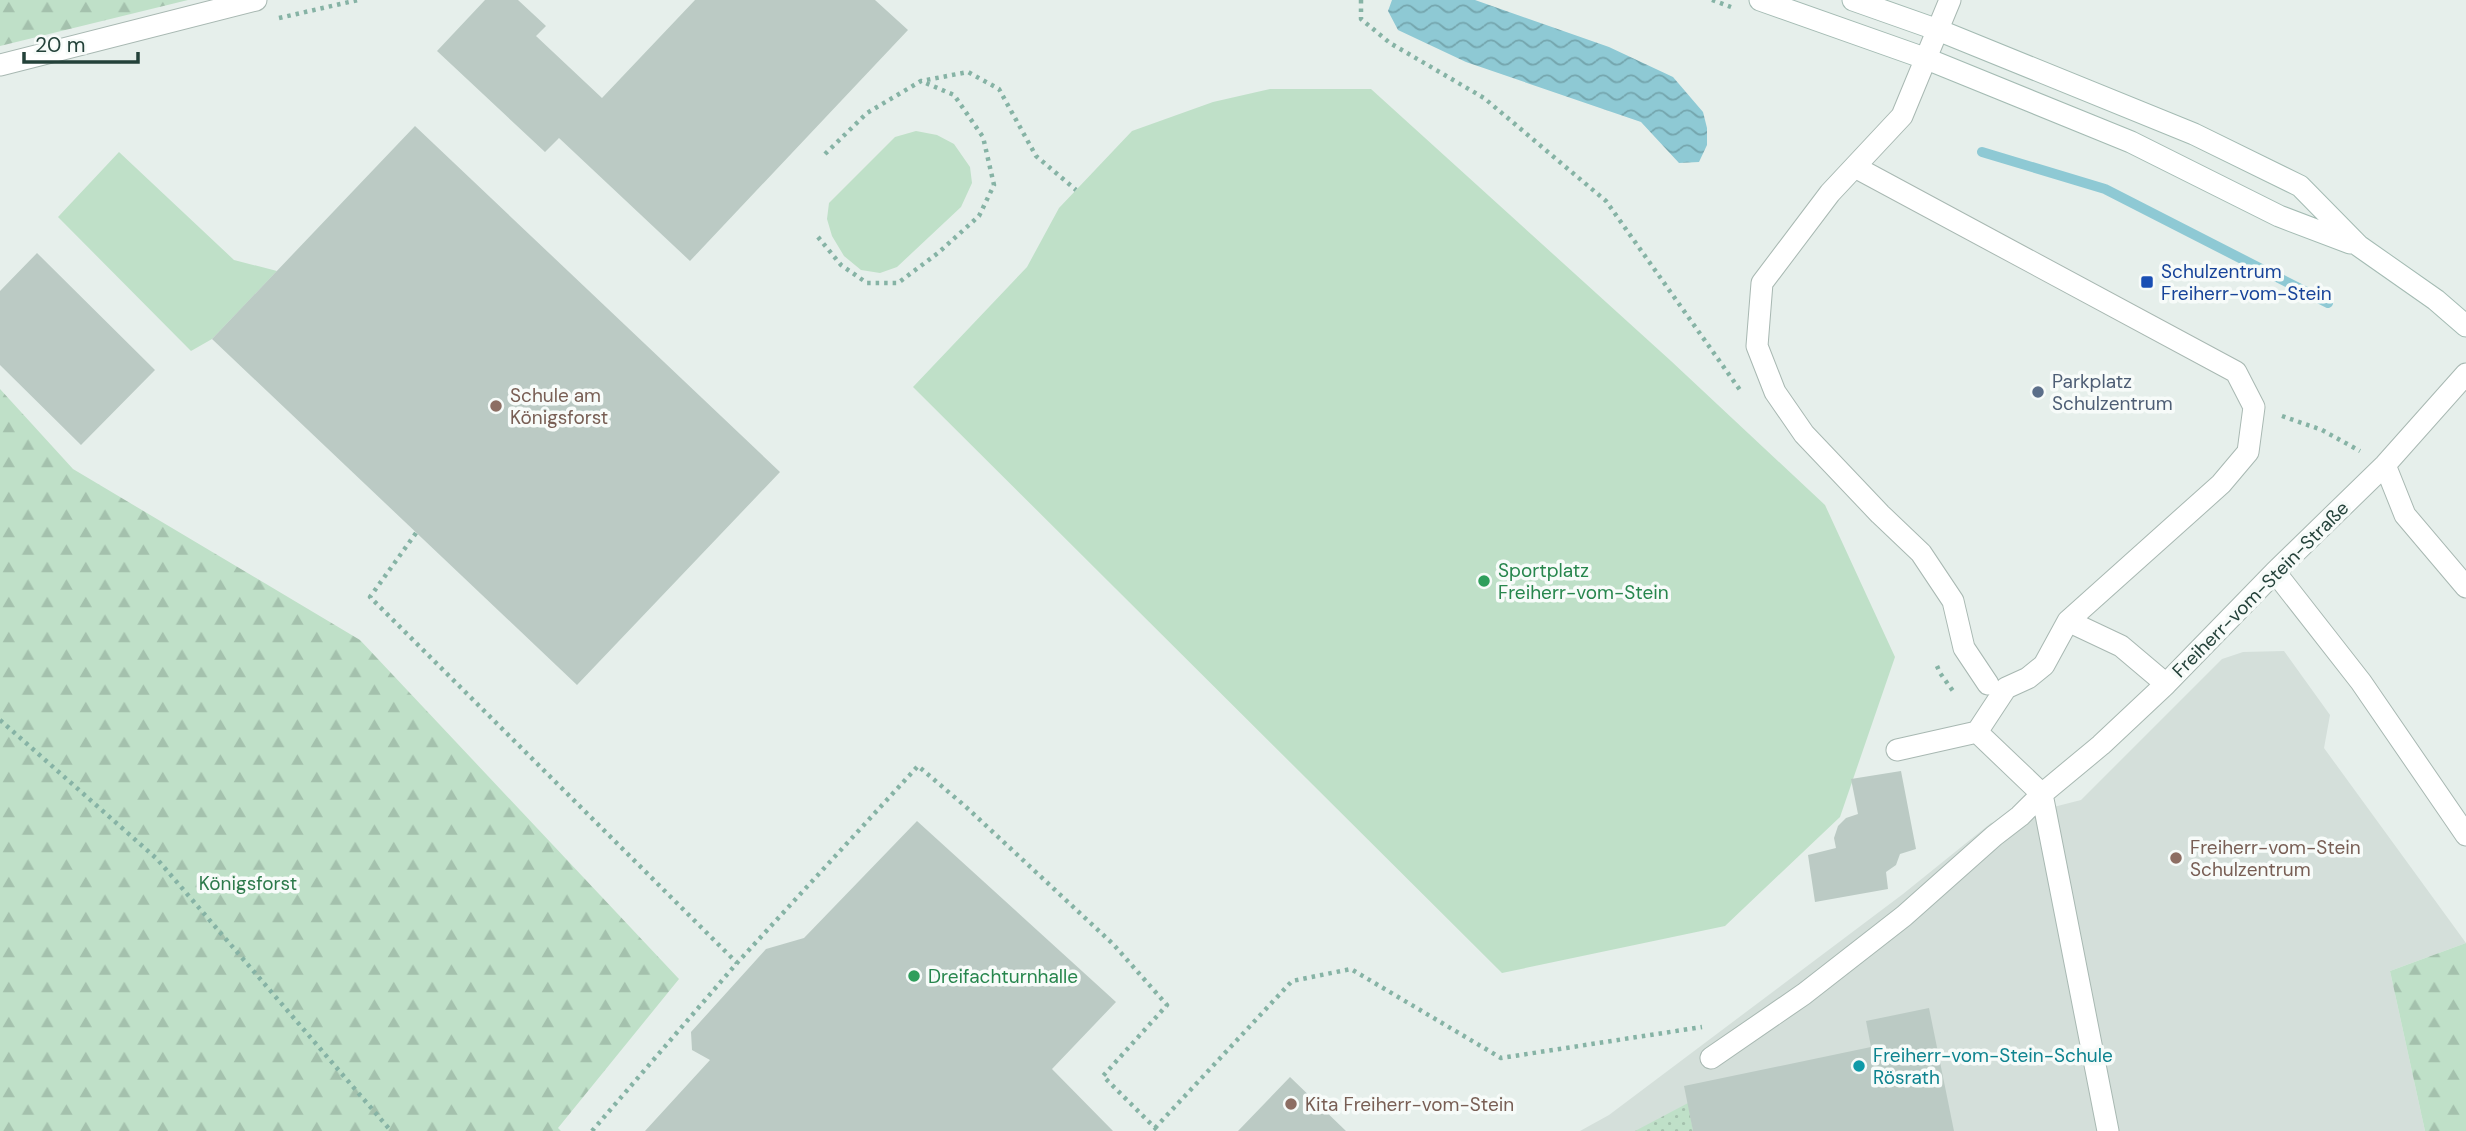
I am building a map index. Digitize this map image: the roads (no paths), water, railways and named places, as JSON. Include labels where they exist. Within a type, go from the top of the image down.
[{"type":"main road","points":[[0,65],[256,0]]},
{"type":"main road","points":[[1760,0],[1927,59],[2131,142],[2279,215],[2359,246]]},
{"type":"main road","points":[[1853,0],[1938,30],[2194,134],[2300,186],[2359,246],[2436,300],[2466,326]]},
{"type":"main road","points":[[1950,0],[1902,116],[1823,202],[1762,283],[1758,346],[1775,393],[1804,434],[1921,553],[1953,600],[1965,648],[1997,686]]},
{"type":"main road","points":[[1856,167],[2235,372],[2254,407],[2248,452],[2221,484],[2068,621],[2044,665],[2028,678],[1997,686]]},
{"type":"main road","name":"Freiherr-vom-Stein-Straße","points":[[1711,1058],[1804,994],[1904,916],[2101,745],[2166,684],[2275,572],[2385,465],[2466,374]]},
{"type":"main road","points":[[2385,465],[2405,515],[2466,587]]},
{"type":"main road","points":[[2275,572],[2361,682],[2466,835]]},
{"type":"main road","points":[[2068,621],[2121,646],[2166,684]]},
{"type":"main road","points":[[1982,724],[1997,686]]},
{"type":"main road","points":[[1982,724],[2042,794],[2108,1131]]},
{"type":"main road","points":[[1897,750],[1982,724]]},
{"type":"water","points":[[1392,0],[1475,0],[1609,47],[1673,77],[1703,112],[1707,145],[1699,162],[1679,163],[1641,122],[1466,62],[1398,30],[1388,11]]},
{"type":"waterway","points":[[1982,152],[2105,189],[2328,303]]},
{"type":"place","name":"Schulzentrum Freiherr-vom-Stein","points":[[2147,282]]},
{"type":"place","name":"Parkplatz Schulzentrum","points":[[2038,392]]},
{"type":"place","name":"Schule am Königsforst","points":[[496,406]]},
{"type":"place","name":"Sportplatz Freiherr-vom-Stein","points":[[1484,581]]},
{"type":"place","name":"Freiherr-vom-Stein Schulzentrum","points":[[2176,858]]},
{"type":"place","name":"Dreifachturnhalle","points":[[914,976]]},
{"type":"place","name":"Freiherr-vom-Stein-Schule Rösrath","points":[[1859,1066]]},
{"type":"place","name":"Kita Freiherr-vom-Stein","points":[[1291,1104]]},
{"type":"park label","name":"Königsforst","points":[[248,883]]}]
